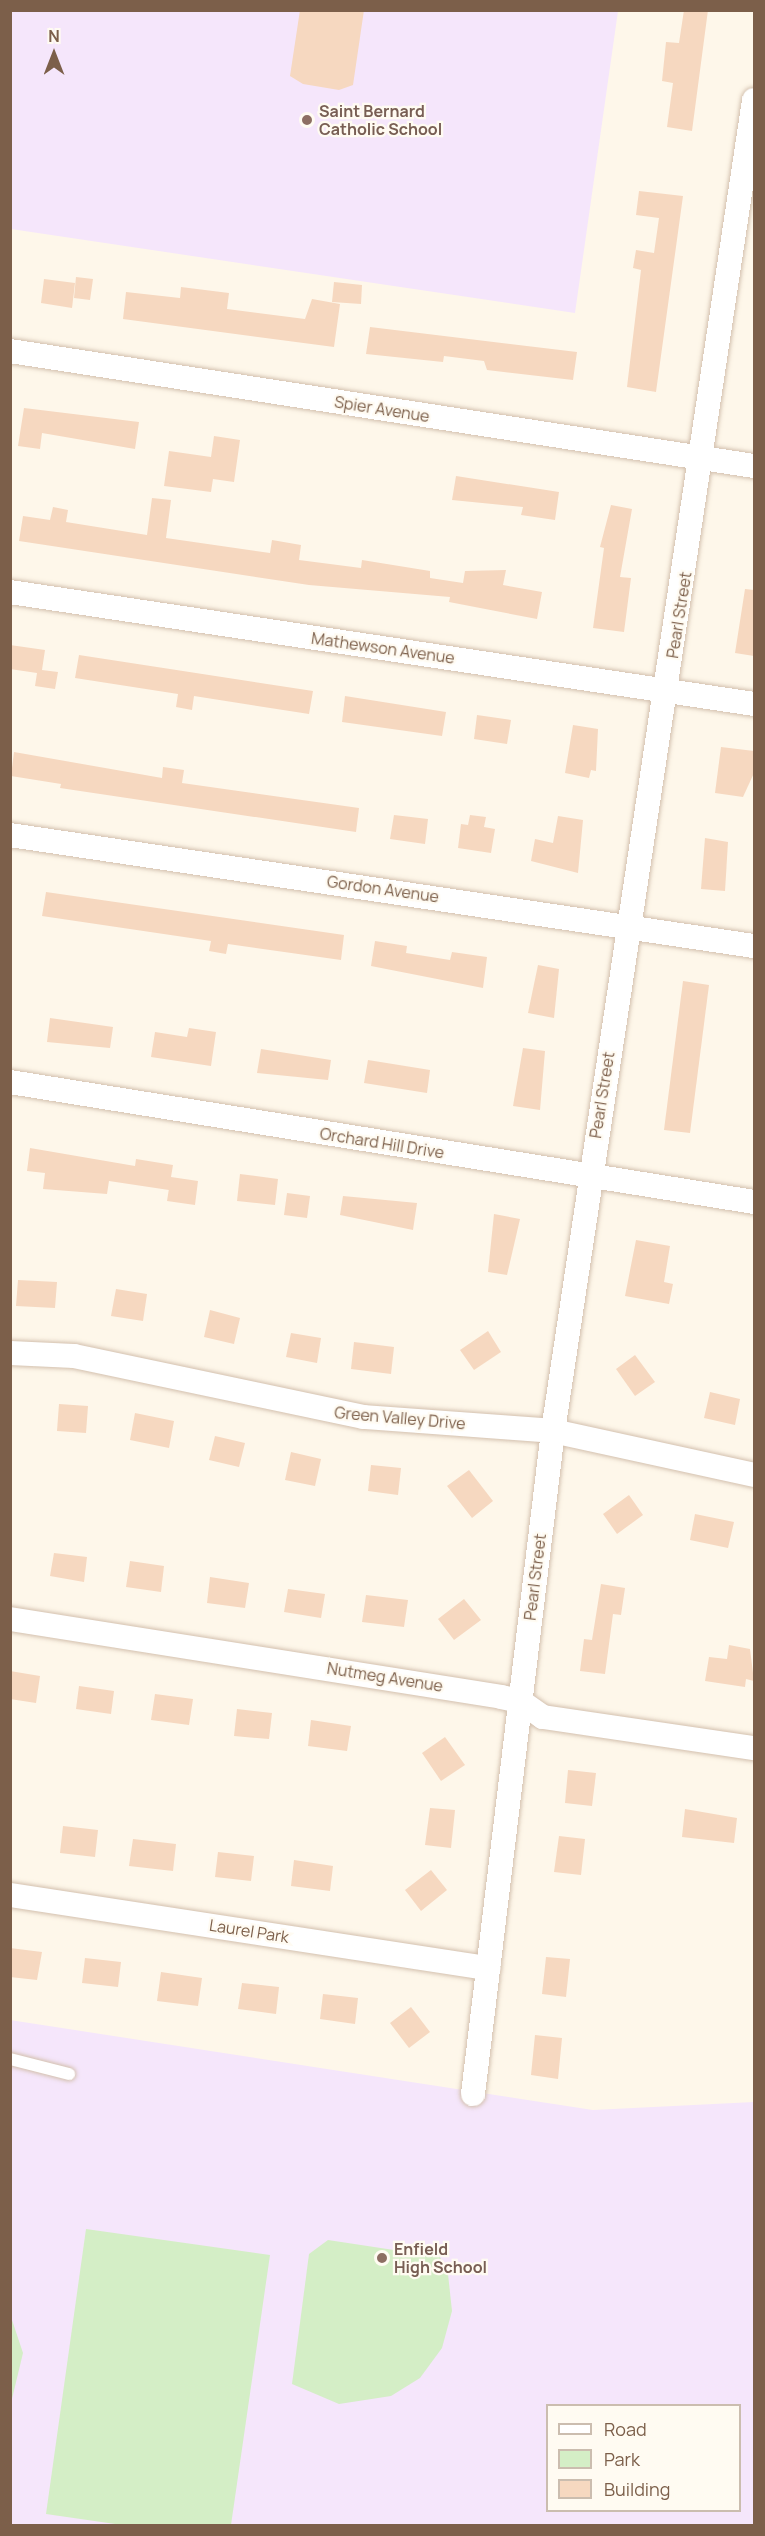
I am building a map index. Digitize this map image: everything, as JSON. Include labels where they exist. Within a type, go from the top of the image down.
[{"type":"street","name":"Pearl Street","points":[[473,2094],[553,1431],[629,924],[750,162],[754,100]]},
{"type":"street","name":"Spier Avenue","points":[[10,351],[754,466]]},
{"type":"street","name":"Mathewson Avenue","points":[[10,592],[754,704]]},
{"type":"street","name":"Gordon Avenue","points":[[10,835],[629,924],[754,946]]},
{"type":"street","name":"Orchard Hill Drive","points":[[10,1082],[754,1202]]},
{"type":"street","name":"Green Valley Drive","points":[[10,1353],[74,1356],[364,1418],[553,1431],[754,1475]]},
{"type":"street","name":"Nutmeg Avenue","points":[[10,1618],[520,1701],[543,1717],[754,1748]]},
{"type":"street","name":"Laurel Park","points":[[10,1895],[488,1968]]},
{"type":"lane","points":[[10,2059],[69,2074]]},
{"type":"shaded area","name":"Saint Bernard Catholic School","points":[[10,11],[618,11],[575,313],[11,229]]},
{"type":"shaded area","name":"Enfield High School","points":[[10,2020],[593,2110],[754,2102],[754,2525],[11,2525]]},
{"type":"green space","points":[[86,2229],[270,2255],[231,2525],[129,2526],[46,2514]]},
{"type":"green space","points":[[328,2240],[440,2257],[448,2274],[452,2311],[442,2348],[420,2378],[391,2396],[339,2404],[292,2384],[309,2254]]},
{"type":"green space","points":[[10,2314],[23,2353],[11,2403],[10,2402]]},
{"type":"building","points":[[300,10],[364,10],[353,85],[339,90],[303,84],[290,76]]},
{"type":"building","points":[[684,10],[708,10],[692,131],[667,127],[673,83],[662,81],[666,42],[679,43]]},
{"type":"building","points":[[639,191],[683,196],[656,392],[627,387],[641,270],[633,268],[636,250],[654,253],[659,218],[636,215]]},
{"type":"building","points":[[76,277],[93,279],[90,300],[74,298]]},
{"type":"building","points":[[44,279],[75,283],[72,308],[41,303]]},
{"type":"building","points":[[334,282],[362,285],[361,304],[332,302]]},
{"type":"building","points":[[181,287],[229,293],[227,309],[305,319],[312,299],[340,304],[334,347],[123,319],[126,292],[180,298]]},
{"type":"building","points":[[370,327],[577,352],[573,380],[487,370],[484,361],[444,356],[443,362],[366,354]]},
{"type":"building","points":[[24,408],[139,422],[135,449],[42,433],[40,449],[18,446]]},
{"type":"building","points":[[214,436],[240,440],[234,482],[213,479],[211,492],[164,486],[169,451],[211,457]]},
{"type":"building","points":[[456,476],[559,492],[555,520],[521,515],[523,507],[452,500]]},
{"type":"building","points":[[152,498],[171,500],[166,538],[270,553],[272,540],[301,545],[299,560],[361,568],[362,560],[430,571],[430,578],[463,583],[465,571],[506,570],[503,585],[542,592],[537,619],[449,602],[450,597],[309,585],[19,541],[23,516],[50,520],[53,507],[68,510],[66,522],[147,535]]},
{"type":"building","points":[[611,505],[632,509],[620,577],[631,578],[624,632],[593,628],[604,548],[600,547]]},
{"type":"building","points":[[745,589],[754,590],[754,656],[735,653]]},
{"type":"building","points":[[10,645],[45,650],[42,670],[58,672],[55,689],[35,686],[37,673],[10,669]]},
{"type":"building","points":[[79,655],[313,691],[309,714],[194,696],[192,710],[176,707],[178,694],[75,678]]},
{"type":"building","points":[[345,696],[446,712],[442,736],[342,722]]},
{"type":"building","points":[[477,715],[511,720],[507,744],[474,739]]},
{"type":"building","points":[[573,725],[598,729],[596,771],[591,770],[589,778],[565,773]]},
{"type":"building","points":[[721,747],[754,751],[754,773],[743,797],[715,793]]},
{"type":"building","points":[[14,752],[162,778],[163,767],[184,770],[182,783],[359,808],[356,832],[60,788],[61,784],[11,776]]},
{"type":"building","points":[[394,815],[428,819],[425,844],[390,839]]},
{"type":"building","points":[[470,815],[486,817],[484,827],[495,829],[491,853],[458,848],[461,824],[468,825]]},
{"type":"building","points":[[558,816],[583,820],[578,873],[531,861],[535,839],[553,843]]},
{"type":"building","points":[[705,838],[728,842],[725,891],[701,889]]},
{"type":"building","points":[[46,892],[344,935],[341,960],[228,944],[226,954],[209,951],[211,941],[42,916]]},
{"type":"building","points":[[375,941],[407,946],[406,953],[450,960],[452,952],[487,957],[483,988],[371,966]]},
{"type":"building","points":[[538,965],[559,969],[554,1018],[528,1013]]},
{"type":"building","points":[[683,981],[709,985],[690,1133],[664,1130]]},
{"type":"building","points":[[50,1018],[113,1027],[110,1048],[47,1042]]},
{"type":"building","points":[[189,1028],[216,1032],[211,1066],[151,1057],[155,1032],[187,1037]]},
{"type":"building","points":[[523,1048],[545,1051],[540,1110],[513,1106]]},
{"type":"building","points":[[261,1049],[331,1060],[328,1080],[257,1073]]},
{"type":"building","points":[[368,1060],[430,1070],[427,1093],[364,1083]]},
{"type":"building","points":[[30,1148],[135,1166],[136,1159],[173,1165],[171,1177],[198,1181],[195,1205],[167,1201],[169,1190],[109,1181],[107,1194],[43,1189],[45,1173],[27,1171]]},
{"type":"building","points":[[240,1174],[278,1179],[275,1205],[237,1201]]},
{"type":"building","points":[[287,1193],[310,1196],[307,1218],[284,1215]]},
{"type":"building","points":[[343,1196],[417,1203],[413,1230],[340,1215]]},
{"type":"building","points":[[494,1214],[520,1219],[507,1275],[488,1272]]},
{"type":"building","points":[[636,1240],[670,1246],[664,1282],[673,1284],[669,1304],[625,1296]]},
{"type":"building","points":[[18,1280],[57,1282],[55,1308],[16,1306]]},
{"type":"building","points":[[116,1289],[147,1294],[143,1321],[111,1316]]},
{"type":"building","points":[[210,1310],[240,1318],[234,1344],[204,1337]]},
{"type":"building","points":[[488,1331],[501,1352],[474,1370],[460,1350]]},
{"type":"building","points":[[291,1333],[321,1338],[317,1363],[286,1357]]},
{"type":"building","points":[[354,1342],[394,1347],[391,1374],[351,1369]]},
{"type":"building","points":[[635,1355],[655,1382],[635,1396],[616,1369]]},
{"type":"building","points":[[710,1392],[740,1399],[735,1425],[704,1418]]},
{"type":"building","points":[[59,1404],[88,1406],[86,1433],[57,1431]]},
{"type":"building","points":[[135,1413],[174,1421],[169,1448],[130,1440]]},
{"type":"building","points":[[215,1436],[245,1443],[239,1467],[209,1460]]},
{"type":"building","points":[[291,1452],[321,1459],[315,1486],[285,1480]]},
{"type":"building","points":[[371,1465],[401,1468],[398,1495],[368,1491]]},
{"type":"building","points":[[469,1470],[493,1501],[472,1518],[447,1486]]},
{"type":"building","points":[[629,1495],[643,1515],[617,1534],[603,1514]]},
{"type":"building","points":[[695,1514],[734,1522],[728,1548],[690,1540]]},
{"type":"building","points":[[54,1553],[87,1557],[84,1582],[50,1576]]},
{"type":"building","points":[[130,1561],[164,1566],[161,1592],[126,1587]]},
{"type":"building","points":[[210,1577],[249,1583],[245,1608],[207,1603]]},
{"type":"building","points":[[601,1584],[625,1588],[621,1615],[613,1614],[605,1674],[580,1671],[584,1639],[592,1640]]},
{"type":"building","points":[[288,1589],[325,1594],[321,1618],[284,1612]]},
{"type":"building","points":[[366,1595],[408,1600],[404,1627],[362,1622]]},
{"type":"building","points":[[464,1599],[481,1620],[454,1640],[438,1619]]},
{"type":"building","points":[[729,1645],[750,1649],[754,1681],[746,1679],[745,1687],[705,1681],[709,1657],[727,1659]]},
{"type":"building","points":[[10,1671],[40,1676],[36,1703],[10,1699]]},
{"type":"building","points":[[79,1686],[114,1691],[111,1714],[76,1709]]},
{"type":"building","points":[[155,1694],[193,1699],[189,1725],[151,1720]]},
{"type":"building","points":[[237,1709],[272,1713],[269,1739],[234,1736]]},
{"type":"building","points":[[311,1720],[351,1726],[347,1751],[308,1746]]},
{"type":"building","points":[[445,1737],[465,1765],[441,1781],[422,1753]]},
{"type":"building","points":[[568,1770],[596,1773],[592,1806],[565,1803]]},
{"type":"building","points":[[430,1808],[455,1810],[451,1848],[425,1845]]},
{"type":"building","points":[[685,1809],[737,1818],[734,1843],[682,1837]]},
{"type":"building","points":[[63,1826],[98,1830],[95,1857],[60,1853]]},
{"type":"building","points":[[559,1836],[585,1839],[581,1875],[554,1872]]},
{"type":"building","points":[[133,1839],[176,1844],[173,1871],[129,1866]]},
{"type":"building","points":[[218,1852],[254,1856],[251,1881],[215,1877]]},
{"type":"building","points":[[294,1860],[333,1866],[330,1891],[291,1886]]},
{"type":"building","points":[[431,1870],[447,1890],[421,1911],[405,1890]]},
{"type":"building","points":[[10,1948],[42,1952],[37,1980],[10,1977]]},
{"type":"building","points":[[546,1957],[570,1959],[566,1997],[542,1994]]},
{"type":"building","points":[[85,1958],[121,1962],[118,1987],[82,1983]]},
{"type":"building","points":[[161,1972],[202,1978],[198,2006],[157,2001]]},
{"type":"building","points":[[242,1983],[279,1987],[276,2014],[238,2009]]},
{"type":"building","points":[[323,1994],[358,1998],[355,2024],[320,2019]]},
{"type":"building","points":[[411,2007],[430,2032],[409,2048],[390,2023]]},
{"type":"building","points":[[535,2035],[562,2038],[558,2079],[531,2075]]},
{"type":"place","name":"Saint Bernard Catholic School","points":[[307,120]]},
{"type":"place","name":"Enfield High School","points":[[382,2258]]}]
